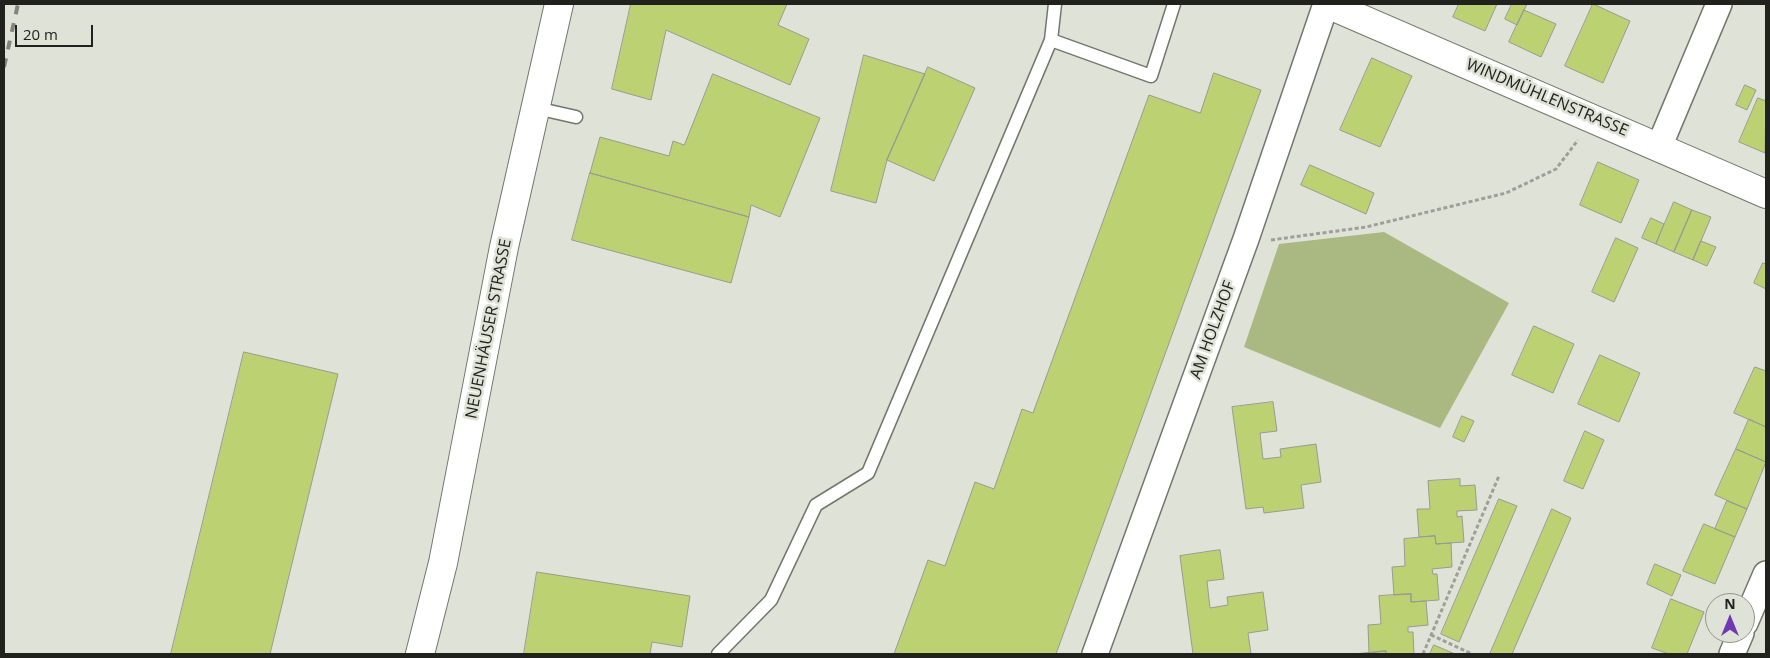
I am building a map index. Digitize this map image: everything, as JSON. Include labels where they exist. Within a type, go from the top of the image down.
[{"type":"street","name":"NEUENHÄUSER STRASSE","points":[[420,654],[443,563],[504,247],[559,4]]},
{"type":"street","name":"WINDMÜHLENSTRASSE","points":[[1326,4],[1766,194]]},
{"type":"street","name":"AM HOLZHOF","points":[[1095,654],[1246,239],[1326,4]]},
{"type":"street","points":[[1659,147],[1719,4]]},
{"type":"street","points":[[1755,601],[1766,577]]},
{"type":"lane","points":[[718,654],[771,600],[816,505],[868,472],[1051,40],[1055,4]]},
{"type":"lane","points":[[1051,40],[1151,76],[1174,4]]},
{"type":"lane","points":[[536,108],[576,118]]},
{"type":"path","points":[[1246,239],[1257,241],[1366,227],[1506,192],[1556,169],[1595,120]]},
{"type":"path","points":[[1423,654],[1499,476]]},
{"type":"path","points":[[1431,635],[1472,654]]},
{"type":"green space","points":[[1384,232],[1509,303],[1440,428],[1244,347],[1279,244]]},
{"type":"building","points":[[631,4],[787,4],[778,25],[809,39],[790,85],[666,30],[651,100],[612,89]]},
{"type":"building","points":[[1459,4],[1497,4],[1485,31],[1453,17]]},
{"type":"building","points":[[1512,4],[1527,4],[1517,25],[1505,19]]},
{"type":"building","points":[[1593,4],[1630,21],[1603,83],[1565,66]]},
{"type":"building","points":[[1524,10],[1556,24],[1541,57],[1509,42]]},
{"type":"building","points":[[864,55],[925,74],[887,160],[876,203],[831,191]]},
{"type":"building","points":[[1372,58],[1412,76],[1380,147],[1340,130]]},
{"type":"building","points":[[928,67],[975,88],[934,181],[887,160]]},
{"type":"building","points":[[1214,73],[1261,90],[1056,654],[894,654],[928,560],[945,566],[975,482],[994,489],[1022,409],[1033,413],[1149,95],[1200,113]]},
{"type":"building","points":[[713,74],[820,118],[780,217],[751,205],[749,217],[590,173],[600,137],[669,156],[673,141],[684,145]]},
{"type":"building","points":[[1745,85],[1756,90],[1747,110],[1736,105]]},
{"type":"building","points":[[1758,98],[1766,101],[1765,153],[1739,142]]},
{"type":"building","points":[[1598,162],[1639,180],[1621,223],[1580,205]]},
{"type":"building","points":[[1310,165],[1374,193],[1366,214],[1301,185]]},
{"type":"building","points":[[590,173],[749,217],[731,283],[572,240]]},
{"type":"building","points":[[1674,202],[1692,210],[1674,252],[1656,244]]},
{"type":"building","points":[[1692,210],[1711,217],[1693,260],[1674,252]]},
{"type":"building","points":[[1651,218],[1664,224],[1656,244],[1642,238]]},
{"type":"building","points":[[1616,238],[1638,248],[1614,302],[1592,292]]},
{"type":"building","points":[[1701,241],[1716,247],[1707,266],[1693,260]]},
{"type":"building","points":[[1763,263],[1766,264],[1766,289],[1754,283]]},
{"type":"building","points":[[1534,326],[1574,344],[1553,393],[1512,375]]},
{"type":"building","points":[[244,352],[338,374],[270,654],[171,654]]},
{"type":"building","points":[[1600,355],[1640,373],[1619,422],[1578,404]]},
{"type":"building","points":[[1755,367],[1766,371],[1766,427],[1734,413]]},
{"type":"building","points":[[1273,402],[1277,431],[1260,433],[1263,459],[1281,457],[1280,449],[1316,444],[1321,482],[1301,485],[1304,508],[1264,513],[1263,507],[1246,509],[1232,407]]},
{"type":"building","points":[[1462,416],[1474,421],[1464,442],[1453,437]]},
{"type":"building","points":[[1749,419],[1766,427],[1766,462],[1736,449]]},
{"type":"building","points":[[1585,431],[1604,440],[1583,489],[1564,481]]},
{"type":"building","points":[[1736,449],[1766,462],[1747,509],[1715,495]]},
{"type":"building","points":[[1460,479],[1460,486],[1475,485],[1477,510],[1457,511],[1457,517],[1462,516],[1464,542],[1436,544],[1435,536],[1419,537],[1417,509],[1430,509],[1428,481]]},
{"type":"building","points":[[1499,499],[1517,506],[1459,642],[1441,634]]},
{"type":"building","points":[[1727,501],[1747,509],[1735,537],[1715,529]]},
{"type":"building","points":[[1552,509],[1571,518],[1512,654],[1490,654]]},
{"type":"building","points":[[1704,524],[1735,537],[1715,584],[1683,571]]},
{"type":"building","points":[[1435,536],[1436,544],[1451,543],[1452,567],[1432,569],[1433,574],[1437,574],[1439,600],[1411,602],[1411,594],[1394,595],[1392,567],[1405,566],[1404,539]]},
{"type":"building","points":[[1220,550],[1224,579],[1207,581],[1210,608],[1228,605],[1227,597],[1263,592],[1268,630],[1248,633],[1251,654],[1193,654],[1180,556]]},
{"type":"building","points":[[1655,564],[1681,575],[1672,596],[1647,584]]},
{"type":"building","points":[[537,572],[690,596],[682,647],[652,642],[650,654],[524,654]]},
{"type":"building","points":[[1411,594],[1411,602],[1426,601],[1428,625],[1408,627],[1408,632],[1413,632],[1414,654],[1386,654],[1386,651],[1369,653],[1368,625],[1381,624],[1379,596]]},
{"type":"building","points":[[1671,599],[1704,612],[1687,654],[1669,654],[1652,648]]},
{"type":"building","points":[[1434,645],[1455,654],[1430,654]]},
{"type":"building","points":[[1386,651],[1386,654],[1355,654]]},
{"type":"railway","points":[[4,67],[18,4]]}]
